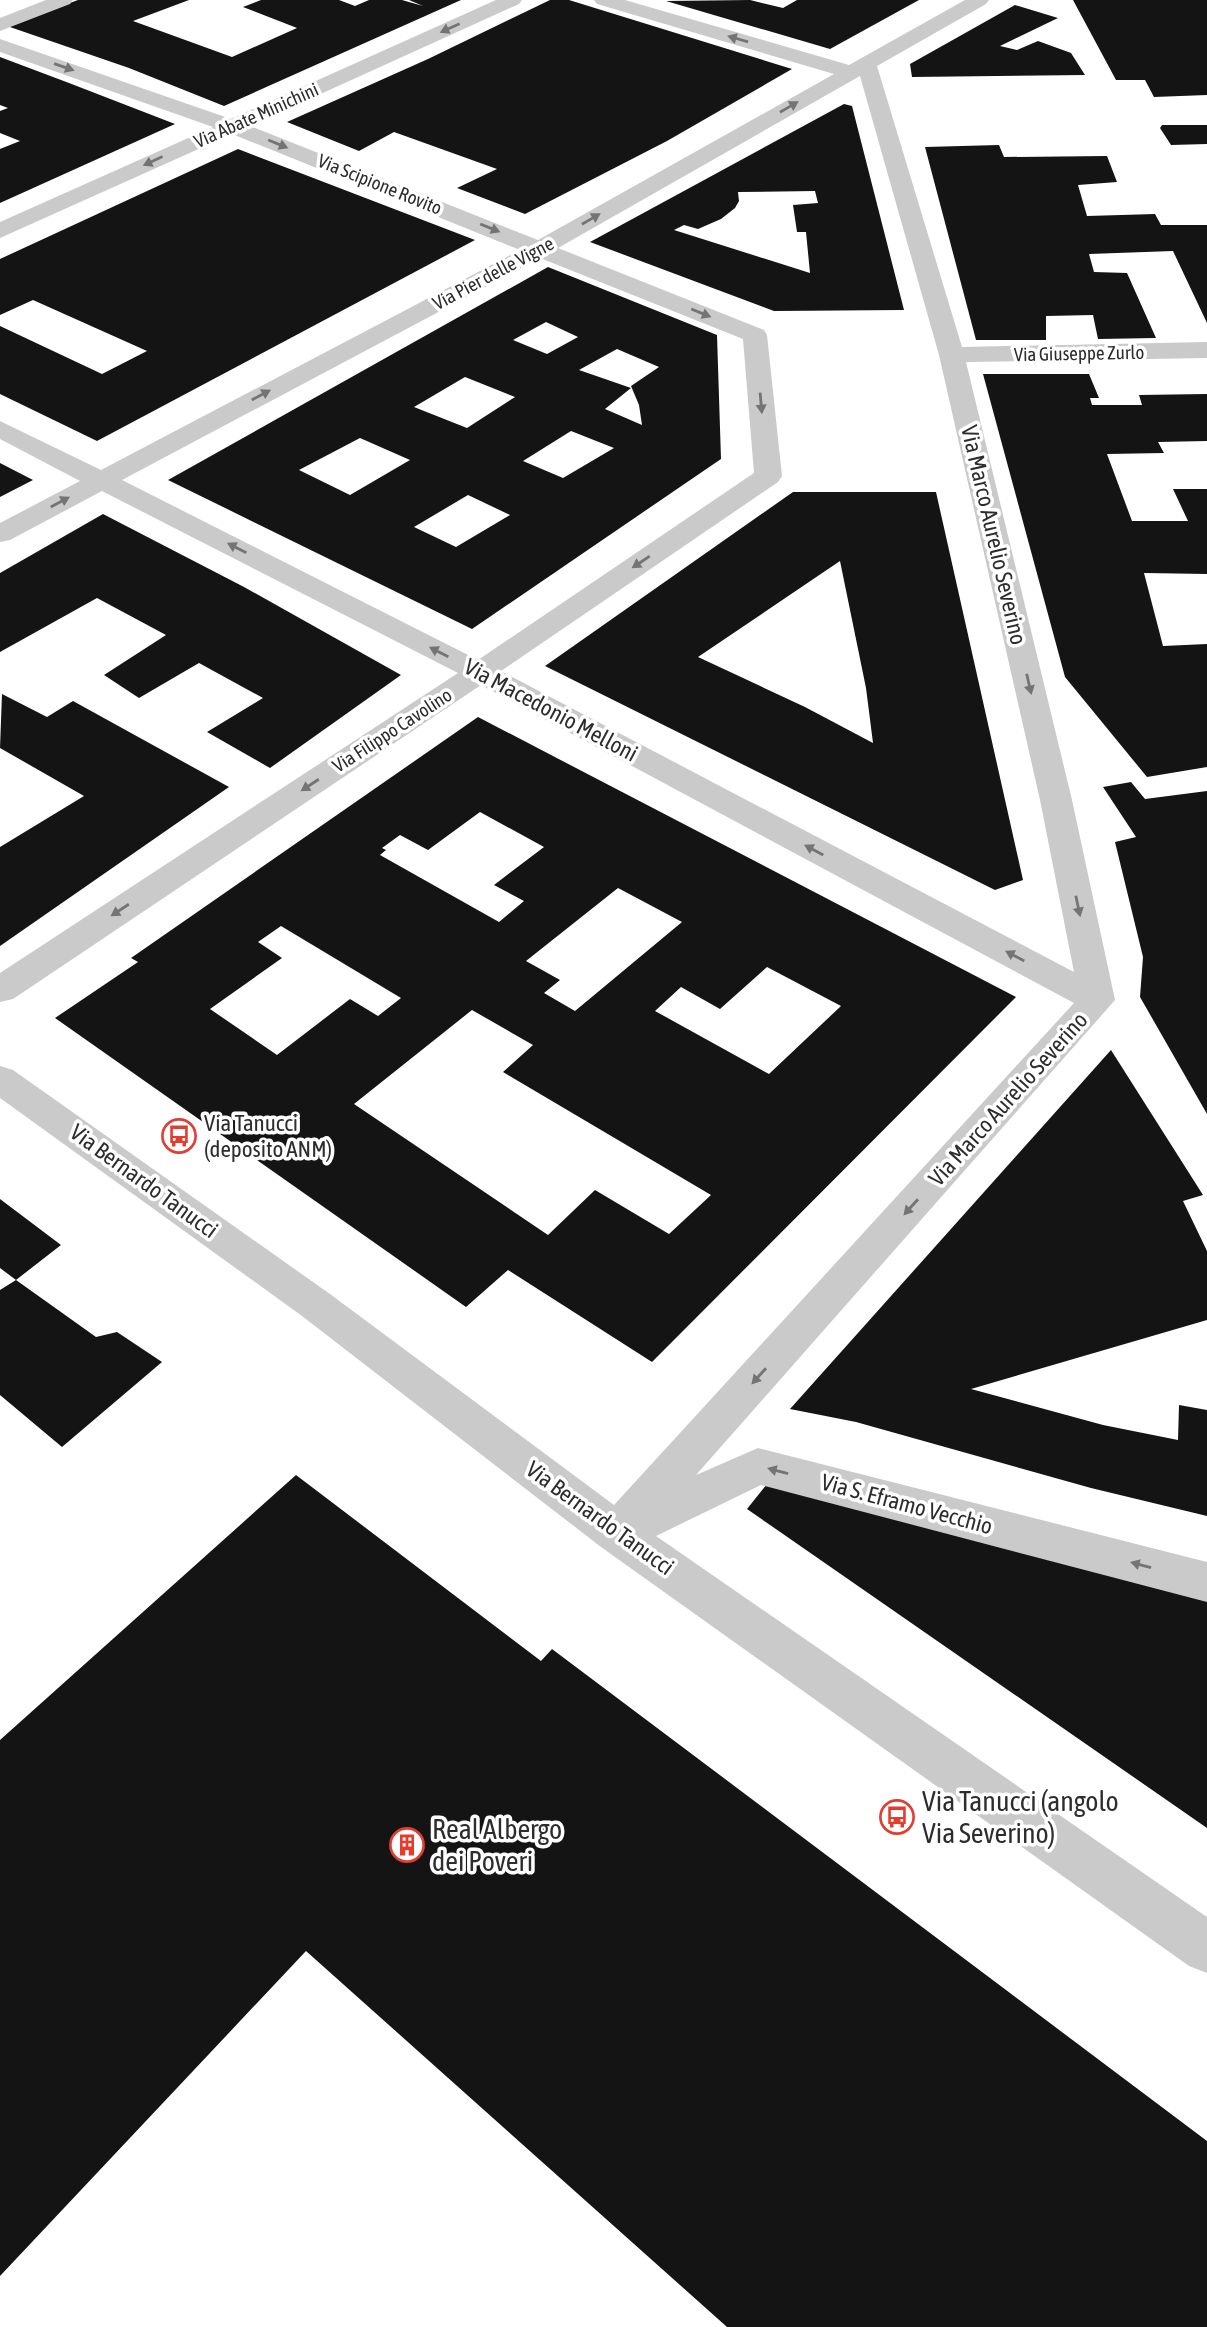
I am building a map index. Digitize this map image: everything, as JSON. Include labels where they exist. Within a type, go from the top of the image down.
[{"type":"street","points":[[0,25],[63,0]]},
{"type":"street","name":"Via Abate Minichini","points":[[0,231],[512,0]]},
{"type":"street","points":[[604,0],[859,67]]},
{"type":"street","name":"Via Pier delle Vigne","points":[[0,534],[541,248],[979,0]]},
{"type":"street","name":"Via Scipione Rovito","points":[[0,45],[231,125],[755,335]]},
{"type":"street","name":"Via Marco Aurelio Severino","points":[[617,1533],[1097,1000],[1056,800],[952,355],[859,67]]},
{"type":"street","name":"Via Filippo Cavolino","points":[[0,990],[479,672],[768,476],[755,335]]},
{"type":"street","name":"Via Giuseppe Zurlo","points":[[952,355],[1207,351]]},
{"type":"street","name":"Via Macedonio Melloni","points":[[0,429],[479,672],[1097,1000]]},
{"type":"street","name":"Via Bernardo Tanucci","points":[[0,1079],[316,1304],[617,1533],[1207,1948]]},
{"type":"street","name":"Via S. Eframo Vecchio","points":[[617,1533],[758,1466],[1207,1582]]},
{"type":"building","points":[[78,0],[189,0],[133,21],[232,57],[297,28],[243,7],[261,0],[339,0],[355,6],[369,0],[402,0],[423,6],[409,0],[461,0],[224,106],[129,68],[7,26]]},
{"type":"building","points":[[550,0],[569,0],[792,69],[667,141],[525,214],[457,188],[497,169],[394,132],[359,151],[287,122],[428,59]]},
{"type":"building","points":[[750,0],[783,8],[797,0],[919,0],[830,49],[666,1]]},
{"type":"building","points":[[1073,0],[1207,0],[1207,95],[1154,97],[1145,80],[1116,80]]},
{"type":"building","points":[[1015,5],[1058,18],[1000,46],[1017,50],[1038,41],[1071,53],[1085,75],[912,77],[910,64]]},
{"type":"building","points":[[0,57],[175,124],[0,203],[0,149],[20,141],[0,133],[0,111],[8,108],[0,105]]},
{"type":"building","points":[[844,104],[852,106],[904,310],[774,311],[590,242]],"holes":[[[815,191],[818,203],[793,205],[797,232],[806,232],[810,273],[674,230],[684,225],[698,229],[721,219],[735,208],[739,201],[738,192]]]},
{"type":"building","points":[[1162,125],[1207,125],[1207,144],[1171,145],[1160,128]]},
{"type":"building","points":[[999,145],[1004,157],[1107,156],[1117,182],[1078,185],[1087,216],[1155,214],[1161,225],[1207,225],[1207,323],[1173,251],[1089,254],[1094,272],[1127,273],[1156,338],[1098,339],[1093,315],[1046,316],[1046,340],[976,340],[925,147]]},
{"type":"building","points":[[238,149],[475,240],[97,441],[0,394],[0,326],[102,374],[147,351],[33,300],[0,315],[0,259]]},
{"type":"building","points":[[548,267],[717,335],[721,459],[472,629],[168,480]],"holes":[[[546,322],[578,337],[547,354],[513,340]],[[617,349],[659,367],[631,386],[639,405],[642,425],[605,409],[631,388],[579,370]],[[465,377],[515,397],[467,428],[414,407]],[[571,431],[614,448],[563,478],[523,461]],[[360,438],[410,460],[350,495],[299,470]],[[468,495],[510,515],[456,547],[414,527]]]},
{"type":"building","points":[[983,374],[1089,374],[1099,398],[1090,398],[1092,405],[1142,405],[1139,395],[1207,394],[1207,441],[1158,442],[1164,453],[1107,454],[1132,521],[1188,521],[1173,489],[1207,489],[1207,574],[1144,573],[1163,646],[1207,644],[1207,767],[1147,777],[1065,677]]},
{"type":"building","points":[[0,463],[33,480],[0,497]]},
{"type":"building","points":[[793,492],[936,492],[1023,880],[995,890],[545,666]],"holes":[[[840,561],[866,688],[873,743],[805,707],[698,657]]]},
{"type":"building","points":[[103,514],[244,587],[401,675],[270,768],[207,732],[263,698],[199,663],[139,698],[104,675],[166,635],[97,598],[0,652],[0,573]]},
{"type":"building","points":[[2,694],[47,717],[73,701],[229,787],[0,946],[0,847],[84,796],[0,748]]},
{"type":"building","points":[[478,717],[1016,997],[652,1362],[508,1270],[466,1307],[55,1018],[138,962],[131,958]],"holes":[[[480,812],[544,847],[494,885],[524,901],[499,922],[380,855],[386,850],[382,848],[400,835],[428,850]],[[618,888],[682,922],[575,1011],[544,993],[560,980],[526,961]],[[281,926],[401,998],[378,1016],[350,999],[277,1055],[210,1009],[282,958],[258,942]],[[767,967],[841,1006],[769,1074],[655,1011],[681,987],[720,1009]],[[472,1010],[533,1045],[503,1072],[711,1195],[669,1234],[595,1190],[548,1235],[354,1104]]]},
{"type":"building","points":[[1131,782],[1145,799],[1207,791],[1207,1114],[1140,997],[1143,957],[1115,842],[1136,837],[1103,787]]},
{"type":"building","points":[[1111,1050],[1203,1195],[1183,1201],[1207,1251],[1207,1320],[971,1389],[1103,1425],[1178,1440],[1179,1405],[1207,1410],[1207,1516],[1091,1488],[856,1422],[790,1409]]},
{"type":"building","points":[[0,1199],[61,1245],[16,1280],[0,1268]]},
{"type":"building","points":[[16,1280],[96,1337],[117,1332],[162,1362],[62,1447],[0,1395],[0,1290]]},
{"type":"building","name":"Real Albergo dei Poveri","points":[[296,1475],[541,1661],[552,1649],[1207,2141],[1207,2327],[727,2327],[306,1951],[0,2276],[0,1740]]},
{"type":"building","points":[[767,1484],[1207,1601],[1207,1828],[747,1509]]},
{"type":"place","name":"Via Tanucci (deposito ANM)","points":[[179,1136]]},
{"type":"place","name":"Via Tanucci (angolo Via Severino)","points":[[897,1817]]},
{"type":"place","name":"Real Albergo dei Poveri","points":[[407,1845]]}]
